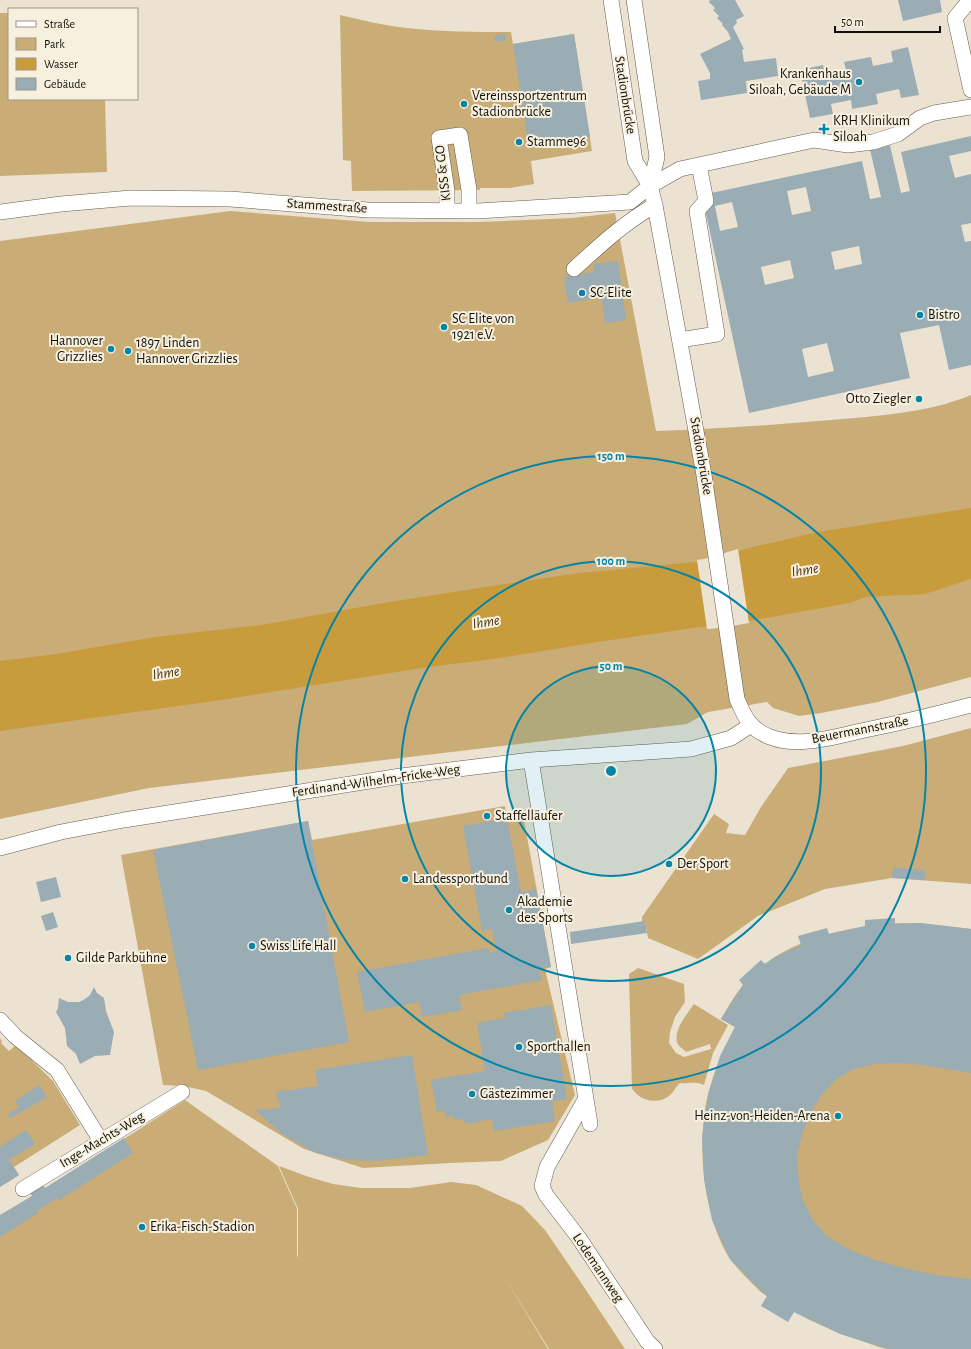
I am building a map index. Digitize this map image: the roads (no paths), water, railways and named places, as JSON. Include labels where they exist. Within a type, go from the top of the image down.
[{"type":"street","name":"Stadionbrücke","points":[[611,0],[635,161],[650,186],[680,340],[704,475],[738,700],[744,717],[751,725]]},
{"type":"street","name":"Stadionbrücke","points":[[634,0],[657,157],[650,186]]},
{"type":"street","points":[[970,0],[955,18],[971,90]]},
{"type":"street","name":"Stammestraße","points":[[0,212],[61,204],[131,198],[230,199],[368,210],[469,211],[630,202],[650,186],[680,169],[814,140],[848,145],[873,142],[898,134],[920,118],[934,113],[971,107]]},
{"type":"street","name":"KISS & GO","points":[[447,210],[447,191],[439,138],[460,135],[469,190],[469,211]]},
{"type":"street","points":[[680,340],[717,334],[697,211],[706,201],[699,165]]},
{"type":"street","points":[[574,268],[617,230],[654,205]]},
{"type":"street","name":"Beuermannstraße","points":[[751,725],[772,737],[800,741],[824,738],[930,716],[971,705]]},
{"type":"street","name":"Ferdinand-Wilhelm-Fricke-Weg","points":[[0,848],[61,832],[124,820],[351,783],[531,760],[691,749],[731,738],[751,725]]},
{"type":"street","points":[[531,760],[590,1124]]},
{"type":"street","points":[[0,1020],[16,1037],[57,1070],[101,1141]]},
{"type":"street","name":"Inge-Machts-Weg","points":[[23,1189],[182,1092]]},
{"type":"street","name":"Lodemannweg","points":[[585,1100],[547,1167],[542,1186],[546,1196],[578,1238],[647,1341],[655,1349]]},
{"type":"water","name":"Ihme","points":[[971,508],[971,579],[925,594],[866,597],[850,603],[721,626],[700,627],[494,659],[428,667],[228,699],[0,731],[0,661],[56,654],[155,637],[261,625],[389,602],[580,573],[705,561],[749,548],[818,532]]},
{"type":"place","name":"Krankenhaus Siloah, Gebäude M","points":[[859,82]]},
{"type":"place","name":"Vereinssportzentrum Stadionbrücke","points":[[464,104]]},
{"type":"place","name":"KRH Klinikum Siloah","points":[[824,129]]},
{"type":"place","name":"Stamme96","points":[[519,142]]},
{"type":"place","name":"SC-Elite","points":[[582,293]]},
{"type":"place","name":"Bistro","points":[[920,315]]},
{"type":"place","name":"SC Elite von 1921 e.V.","points":[[444,327]]},
{"type":"place","name":"Hannover Grizzlies","points":[[111,349]]},
{"type":"place","name":"1897 Linden Hannover Grizzlies","points":[[128,351]]},
{"type":"place","name":"Otto Ziegler","points":[[919,399]]},
{"type":"place","name":"Staffelläufer","points":[[487,816]]},
{"type":"place","name":"Der Sport","points":[[669,864]]},
{"type":"place","name":"Landessportbund","points":[[405,879]]},
{"type":"place","name":"Akademie des Sports","points":[[509,910]]},
{"type":"place","name":"Swiss Life Hall","points":[[252,946]]},
{"type":"place","name":"Gilde Parkbühne","points":[[68,958]]},
{"type":"place","name":"Sporthallen","points":[[519,1047]]},
{"type":"place","name":"Gästezimmer","points":[[472,1094]]},
{"type":"place","name":"Heinz-von-Heiden-Arena","points":[[838,1116]]},
{"type":"place","name":"Erika-Fisch-Stadion","points":[[142,1227]]}]
